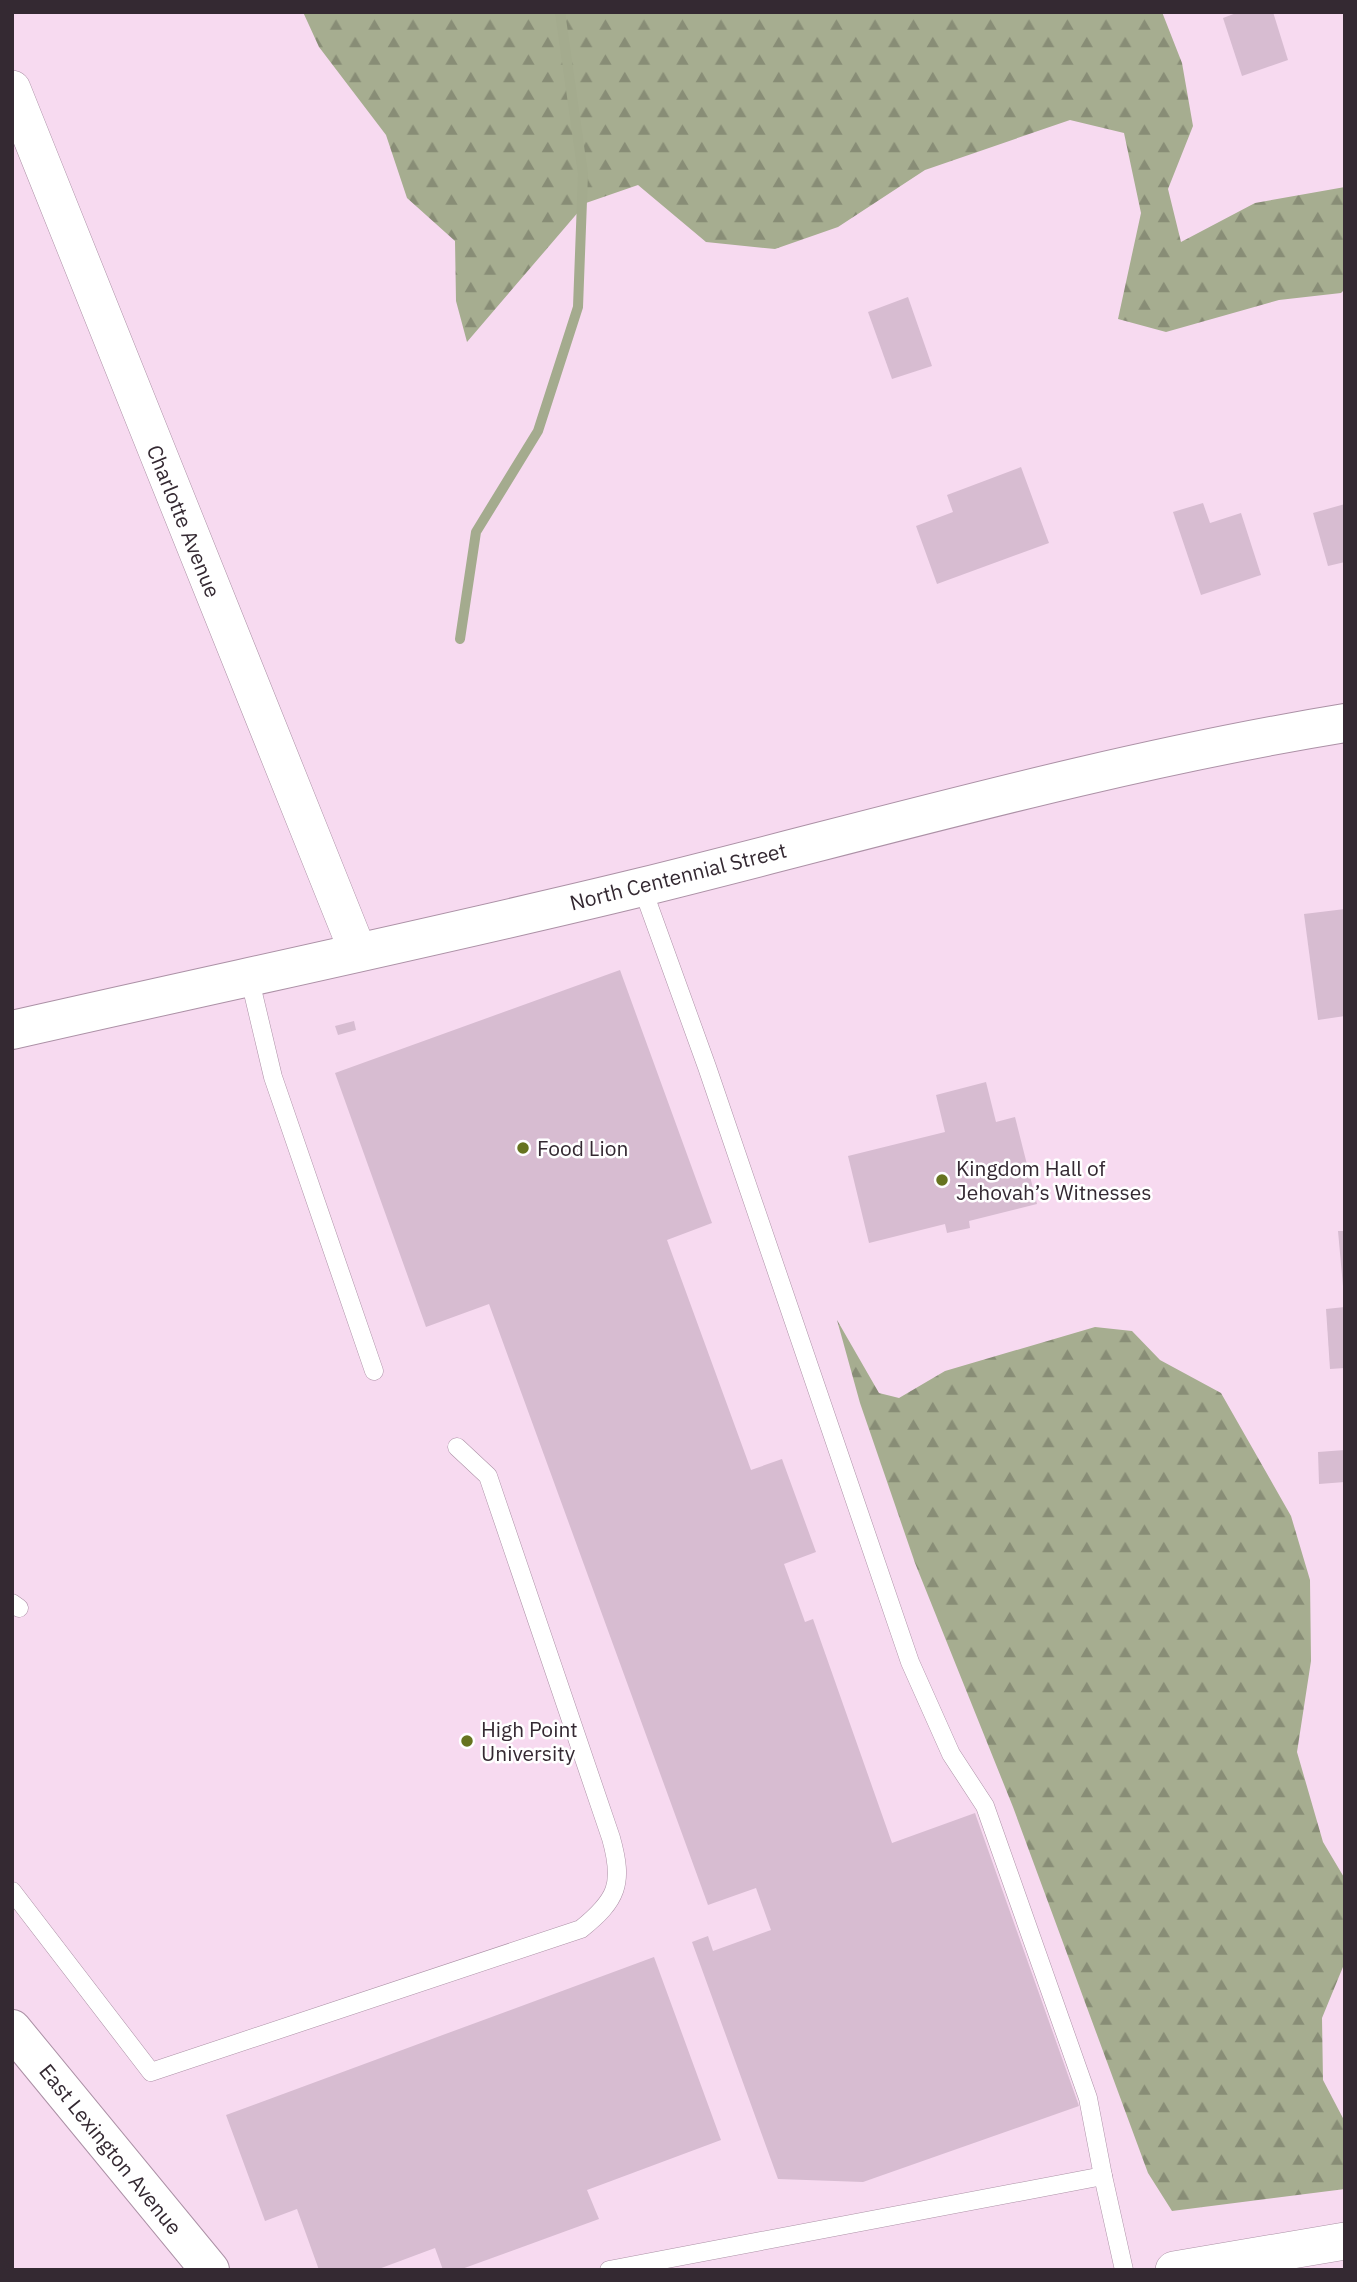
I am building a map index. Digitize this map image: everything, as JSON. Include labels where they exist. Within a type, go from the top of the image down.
[{"type":"main road","name":"North Centennial Street","points":[[12,1030],[642,887],[869,827],[1228,742],[1345,723]]},
{"type":"main road","name":"East Lexington Avenue","points":[[12,2029],[209,2270]]},
{"type":"street","name":"Charlotte Avenue","points":[[12,89],[358,952]]},
{"type":"street","points":[[1174,2270],[1345,2241]]},
{"type":"lane","points":[[642,887],[712,1080],[911,1662],[951,1754],[985,1806],[1088,2098],[1124,2270]]},
{"type":"lane","points":[[249,976],[273,1077],[374,1371]]},
{"type":"lane","points":[[12,1891],[150,2072],[581,1929],[607,1906],[616,1890],[619,1870],[611,1839],[488,1476],[457,1447]]},
{"type":"lane","points":[[614,2269],[938,2210],[1103,2176]]},
{"type":"green space","points":[[303,12],[1162,12],[1182,63],[1193,126],[1168,189],[1181,242],[1255,203],[1345,187],[1345,289],[1341,293],[1279,300],[1166,332],[1118,319],[1141,213],[1124,133],[1070,120],[925,170],[838,227],[775,249],[706,242],[638,185],[586,203],[467,342],[456,301],[455,241],[407,198],[386,135],[319,47]]},
{"type":"green space","points":[[837,1320],[879,1393],[899,1398],[945,1371],[1095,1327],[1132,1331],[1160,1360],[1221,1393],[1291,1516],[1310,1580],[1311,1661],[1297,1752],[1323,1842],[1345,1879],[1345,1962],[1322,2018],[1323,2080],[1345,2122],[1345,2189],[1172,2211],[1148,2173],[1013,1807],[915,1563],[860,1403]]},
{"type":"building","points":[[1239,12],[1273,12],[1288,60],[1242,76],[1223,18]]},
{"type":"building","points":[[908,297],[932,366],[892,379],[868,312]]},
{"type":"building","points":[[1021,467],[1049,543],[937,584],[916,526],[953,512],[947,495]]},
{"type":"building","points":[[1203,503],[1210,523],[1241,513],[1261,575],[1201,595],[1173,512]]},
{"type":"building","points":[[1345,504],[1345,562],[1328,566],[1313,513]]},
{"type":"building","points":[[1345,909],[1345,1016],[1318,1020],[1304,914]]},
{"type":"building","points":[[620,970],[712,1223],[667,1240],[751,1470],[782,1459],[816,1552],[784,1564],[805,1622],[813,1619],[892,1843],[975,1813],[1079,2106],[863,2182],[778,2179],[692,1942],[708,1936],[713,1951],[771,1930],[756,1888],[708,1905],[489,1304],[426,1327],[335,1073]]},
{"type":"building","points":[[354,1021],[356,1030],[338,1035],[335,1026]]},
{"type":"building","name":"Kingdom Hall of Jehovah’s Witnesses","points":[[986,1082],[996,1122],[1015,1117],[1037,1204],[969,1221],[970,1228],[947,1233],[945,1224],[869,1243],[848,1156],[945,1132],[936,1095]]},
{"type":"building","points":[[1338,1231],[1345,1231],[1345,1286],[1343,1286]]},
{"type":"building","points":[[1345,1307],[1345,1368],[1330,1369],[1326,1309]]},
{"type":"building","points":[[1345,1450],[1345,1482],[1319,1484],[1318,1452]]},
{"type":"building","points":[[654,1957],[721,2140],[587,2190],[599,2219],[459,2270],[443,2270],[435,2248],[376,2270],[319,2270],[297,2209],[265,2221],[226,2115]]},
{"type":"waterway","points":[[460,639],[476,532],[538,431],[578,307],[583,174],[560,12]]},
{"type":"place","name":"Food Lion","points":[[523,1148]]},
{"type":"place","name":"Kingdom Hall of Jehovah’s Witnesses","points":[[942,1180]]},
{"type":"place","name":"High Point University","points":[[467,1741]]}]
